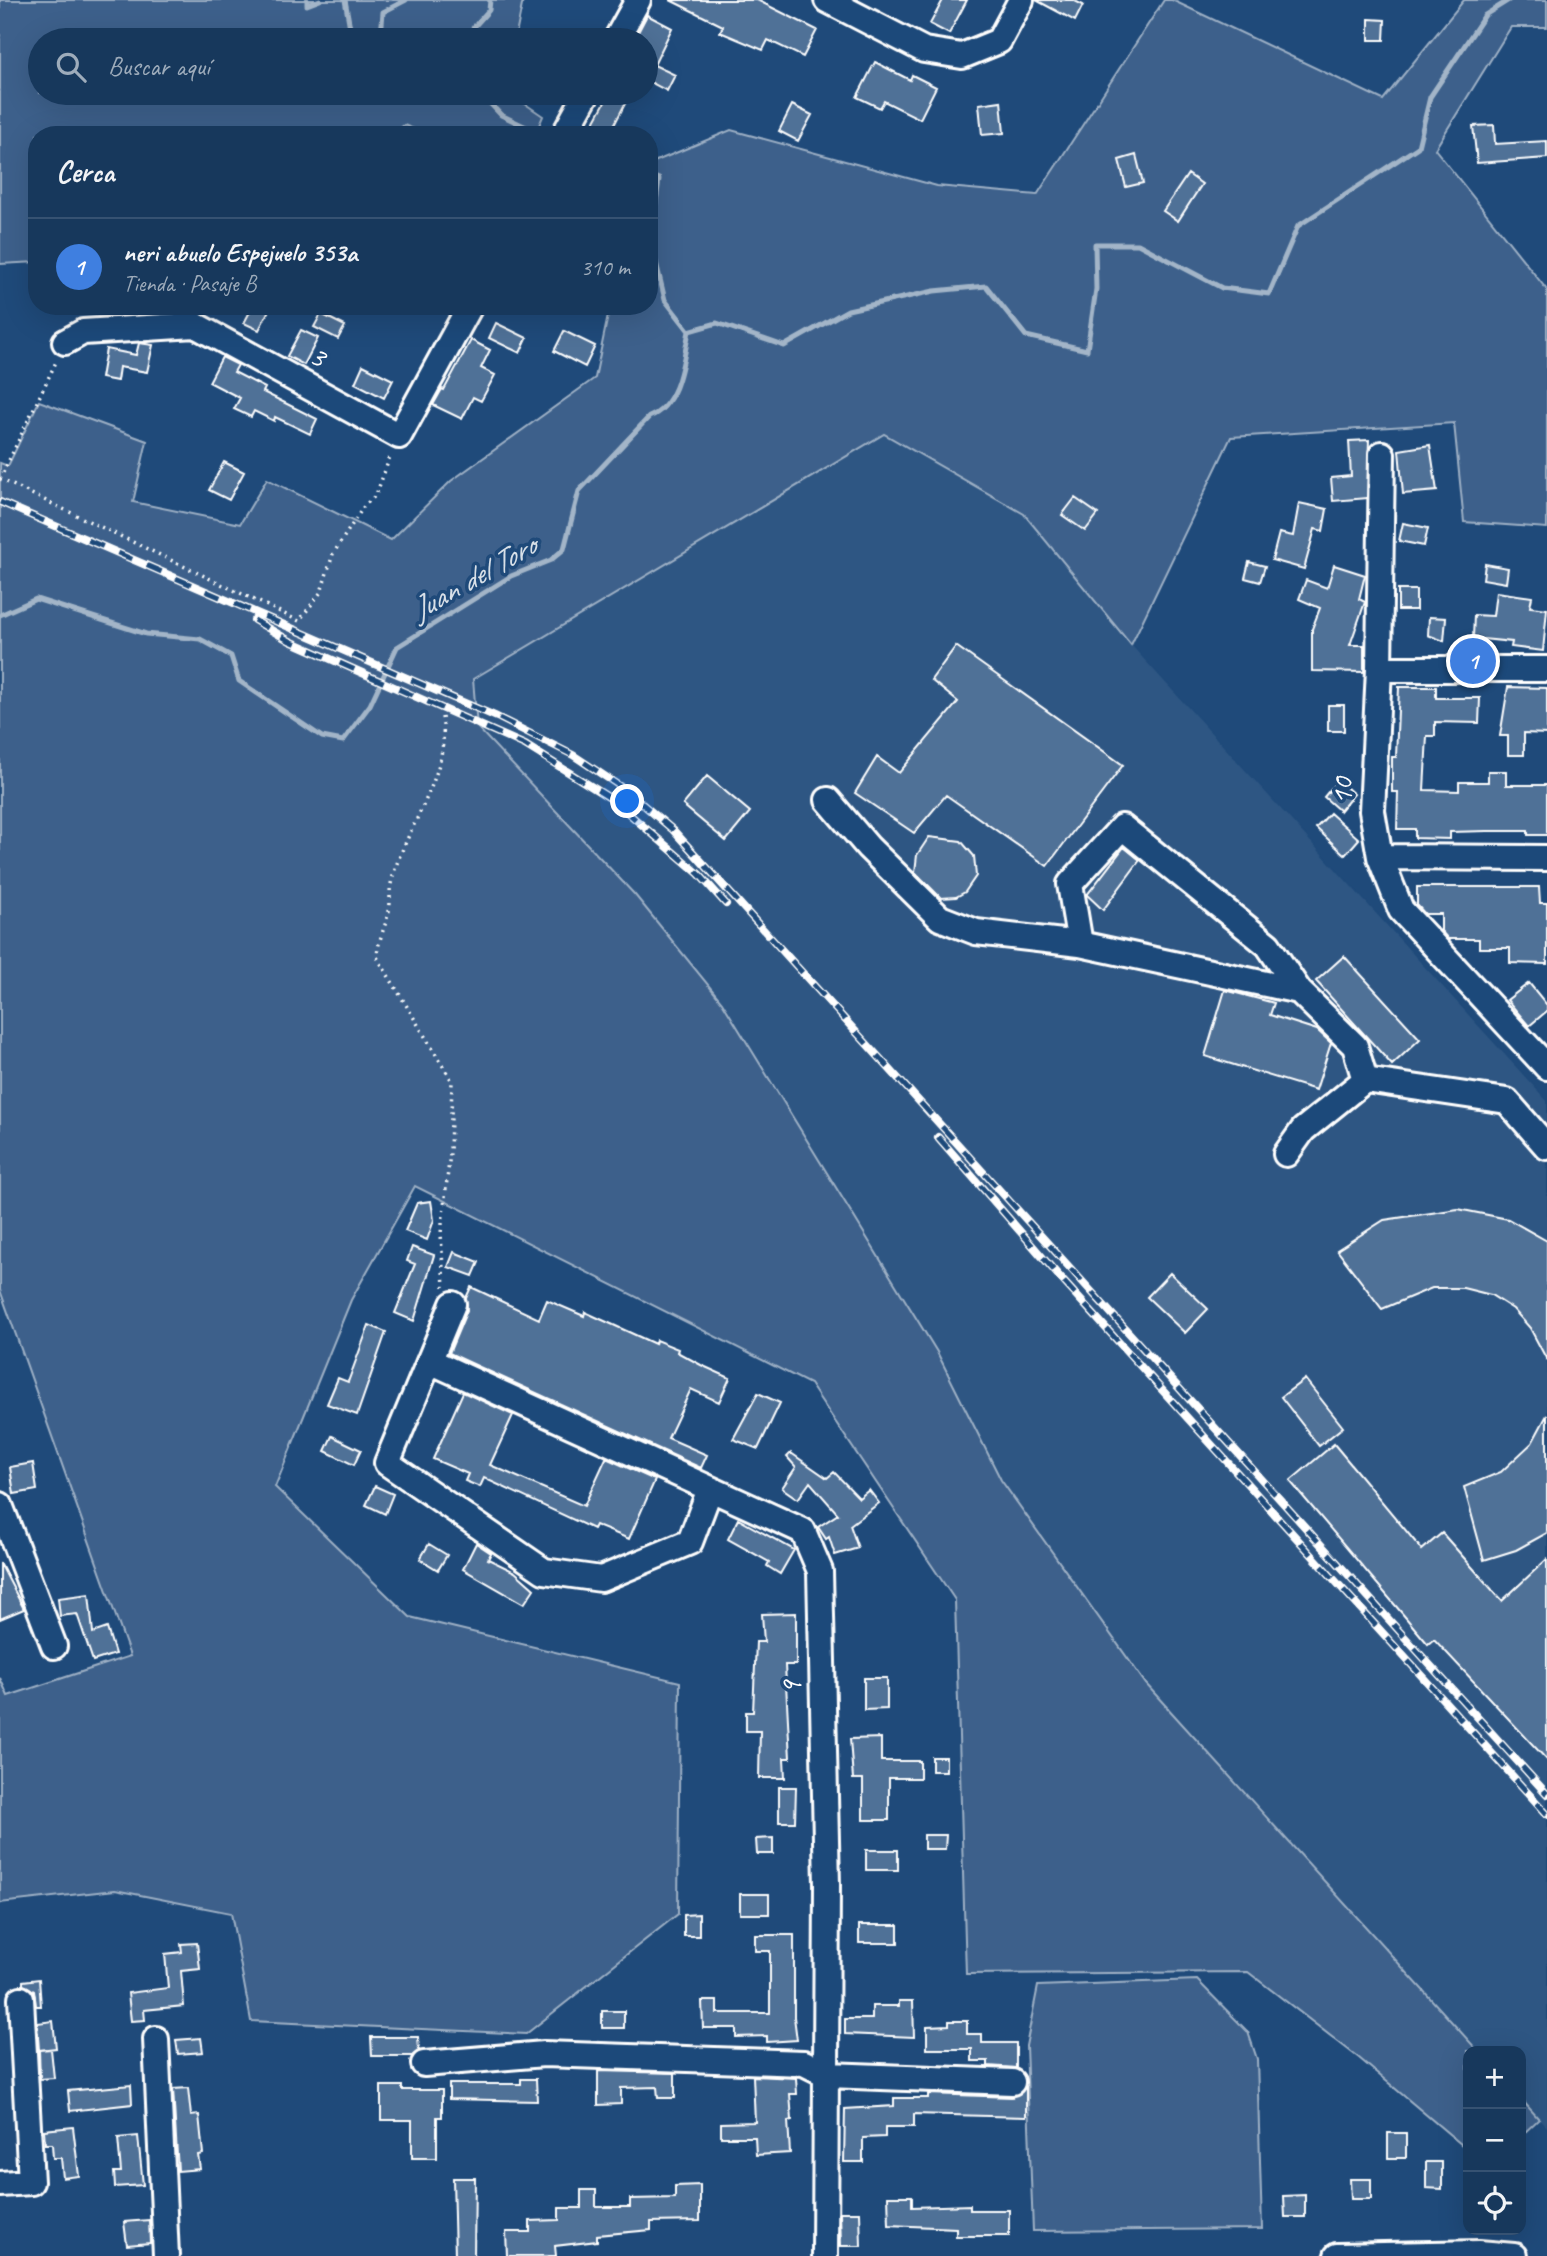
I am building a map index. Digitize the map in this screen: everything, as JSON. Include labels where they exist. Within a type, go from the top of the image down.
[{"type":"street","points":[[623,28],[638,0]]},
{"type":"street","points":[[827,0],[924,50],[962,56],[999,41],[1021,0]]},
{"type":"street","points":[[569,126],[580,105]]},
{"type":"street","points":[[399,436],[465,315]]},
{"type":"street","name":"3","points":[[65,342],[83,332],[195,325],[399,436]]},
{"type":"street","name":"10","points":[[1381,454],[1379,668],[1372,811],[1380,857],[1401,910],[1544,1059]]},
{"type":"street","points":[[1379,668],[1547,669]]},
{"type":"street","points":[[828,800],[868,847],[940,918],[976,932],[1080,944],[1299,991]]},
{"type":"street","points":[[1080,944],[1070,884],[1122,827],[1268,945],[1299,991],[1355,1046],[1366,1080]]},
{"type":"street","points":[[1380,857],[1547,858]]},
{"type":"street","points":[[1286,1154],[1303,1130],[1366,1080],[1507,1101],[1547,1147]]},
{"type":"street","points":[[453,1304],[387,1463],[544,1572],[601,1579],[690,1542],[710,1489]]},
{"type":"street","name":"9","points":[[430,1361],[803,1531],[820,1571],[828,2076],[825,2256]]},
{"type":"street","points":[[0,1505],[54,1646]]},
{"type":"street","points":[[0,2184],[31,2182],[21,1999]]},
{"type":"street","points":[[156,2039],[166,2256]]},
{"type":"street","points":[[424,2064],[558,2055],[804,2063],[828,2076],[1012,2082]]},
{"type":"street","points":[[1336,2256],[1479,2253],[1514,2256]]},
{"type":"path","points":[[65,342],[0,479],[299,621],[321,592],[333,554],[364,506],[376,495],[399,436]]},
{"type":"path","points":[[442,717],[445,734],[440,760],[391,884],[389,912],[377,941],[377,957],[452,1081],[450,1153],[441,1233],[444,1289],[453,1304]]},
{"type":"shaded area","points":[[0,0],[523,0],[517,28],[28,28],[28,105],[527,105],[543,116],[539,126],[28,126],[28,262],[0,264]]},
{"type":"shaded area","points":[[1164,0],[1172,0],[1383,100],[1464,0],[1547,0],[1547,27],[1511,27],[1435,149],[1547,290],[1547,528],[1464,522],[1454,423],[1231,437],[1131,645],[1024,514],[884,434],[473,679],[477,727],[635,895],[722,1002],[937,1352],[1001,1480],[1146,1684],[1473,2046],[1463,2046],[1463,2146],[1359,2058],[1248,1972],[966,1974],[955,1600],[810,1384],[415,1186],[351,1300],[275,1487],[410,1617],[680,1682],[678,1914],[526,2034],[251,2021],[231,1913],[115,1890],[0,1903],[0,1678],[8,1696],[130,1656],[0,1290],[0,463],[8,466],[39,401],[147,441],[133,502],[240,524],[267,479],[391,540],[451,481],[595,378],[608,315],[658,315],[658,160],[731,130],[937,186],[1037,195]]},
{"type":"shaded area","points":[[884,434],[1024,514],[1131,645],[1547,1101],[1547,2127],[1526,2104],[1526,2046],[1473,2046],[1146,1684],[1001,1480],[937,1352],[635,895],[477,727],[473,679]]},
{"type":"shaded area","points":[[1197,1980],[1248,2032],[1257,2059],[1262,2229],[1033,2231],[1026,2046],[1038,1986]]},
{"type":"shaded area","points":[[1526,2105],[1539,2119],[1526,2131]]},
{"type":"building","points":[[670,0],[757,0],[817,30],[803,57],[768,40],[763,50],[720,32],[723,26]]},
{"type":"building","points":[[943,0],[967,0],[949,34],[930,24]]},
{"type":"building","points":[[1036,0],[1073,0],[1083,5],[1075,21]]},
{"type":"building","points":[[647,15],[672,28],[658,57],[658,28],[640,28]]},
{"type":"building","points":[[1369,19],[1385,20],[1384,40],[1369,40]]},
{"type":"building","points":[[875,62],[910,80],[912,75],[936,87],[920,119],[884,101],[880,108],[857,97]]},
{"type":"building","points":[[658,67],[675,75],[667,91],[658,86]]},
{"type":"building","points":[[1001,101],[1004,133],[982,135],[979,104]]},
{"type":"building","points":[[603,105],[624,105],[614,126],[592,126]]},
{"type":"building","points":[[792,105],[812,115],[798,141],[779,131]]},
{"type":"building","points":[[1494,125],[1495,144],[1547,141],[1547,158],[1477,163],[1473,126]]},
{"type":"building","points":[[1136,155],[1143,183],[1126,187],[1119,160]]},
{"type":"building","points":[[1188,174],[1202,184],[1178,221],[1163,211]]},
{"type":"building","points":[[248,315],[266,315],[259,330],[244,323]]},
{"type":"building","points":[[320,315],[345,326],[338,339],[314,327]]},
{"type":"building","points":[[496,323],[527,338],[520,353],[489,338]]},
{"type":"building","points":[[301,330],[318,338],[304,365],[287,356]]},
{"type":"building","points":[[564,331],[595,346],[585,367],[554,351]]},
{"type":"building","points":[[471,340],[490,350],[481,368],[495,375],[481,401],[473,397],[462,419],[433,405]]},
{"type":"building","points":[[139,343],[153,345],[147,372],[119,367],[117,381],[101,378],[106,349],[136,355]]},
{"type":"building","points":[[222,357],[238,365],[234,372],[265,388],[263,392],[317,419],[310,434],[275,417],[274,421],[254,411],[251,417],[234,409],[240,398],[209,382]]},
{"type":"building","points":[[363,365],[393,380],[384,398],[355,383]]},
{"type":"building","points":[[1369,440],[1367,498],[1333,501],[1331,478],[1351,476],[1349,441]]},
{"type":"building","points":[[1430,445],[1437,491],[1403,494],[1399,450]]},
{"type":"building","points":[[224,462],[244,472],[229,500],[209,490]]},
{"type":"building","points":[[1075,498],[1098,514],[1085,531],[1062,515]]},
{"type":"building","points":[[1299,503],[1327,509],[1323,531],[1315,529],[1304,569],[1272,560],[1279,533],[1293,536]]},
{"type":"building","points":[[1403,523],[1428,528],[1424,546],[1399,541]]},
{"type":"building","points":[[1249,562],[1265,566],[1260,582],[1245,578]]},
{"type":"building","points":[[1485,564],[1508,568],[1506,583],[1483,579]]},
{"type":"building","points":[[1334,565],[1365,575],[1359,599],[1365,602],[1350,645],[1364,645],[1364,672],[1312,671],[1312,629],[1320,608],[1299,599],[1306,580],[1327,588]]},
{"type":"building","points":[[1398,590],[1416,590],[1416,610],[1398,610]]},
{"type":"building","points":[[1496,592],[1532,597],[1530,607],[1547,609],[1543,651],[1511,647],[1512,642],[1473,638],[1474,615],[1493,616]]},
{"type":"building","points":[[1429,617],[1446,618],[1444,641],[1428,635]]},
{"type":"building","points":[[956,646],[1123,765],[1047,866],[946,795],[914,833],[855,793],[877,757],[899,773],[958,702],[931,680]]},
{"type":"building","points":[[1399,687],[1436,687],[1436,698],[1480,698],[1479,723],[1435,722],[1435,736],[1427,736],[1424,790],[1459,791],[1459,782],[1488,782],[1488,771],[1506,771],[1506,785],[1547,785],[1547,835],[1528,835],[1528,831],[1487,831],[1450,832],[1450,839],[1415,838],[1415,829],[1397,829],[1398,792],[1392,792],[1392,757],[1396,757]]},
{"type":"building","points":[[1508,687],[1547,688],[1547,734],[1524,733],[1524,755],[1508,755],[1508,736],[1500,736]]},
{"type":"building","points":[[1328,705],[1344,705],[1344,731],[1328,731]]},
{"type":"building","points":[[707,776],[750,812],[726,841],[683,805]]},
{"type":"building","points":[[1338,780],[1354,794],[1340,811],[1324,797]]},
{"type":"building","points":[[1330,813],[1359,839],[1345,855],[1316,828]]},
{"type":"building","points":[[929,837],[961,841],[974,856],[976,876],[965,892],[956,897],[941,898],[915,872],[917,855]]},
{"type":"building","points":[[1124,847],[1140,860],[1103,910],[1087,895]]},
{"type":"building","points":[[1417,887],[1539,887],[1540,903],[1547,903],[1547,964],[1510,963],[1510,948],[1479,948],[1479,939],[1448,939],[1441,931],[1441,914],[1425,914],[1417,905]]},
{"type":"building","points":[[1344,956],[1420,1039],[1392,1065],[1316,981]]},
{"type":"building","points":[[1529,983],[1547,1005],[1547,1011],[1529,1026],[1507,1000]]},
{"type":"building","points":[[1225,990],[1274,1003],[1270,1015],[1317,1030],[1331,1043],[1316,1090],[1205,1056]]},
{"type":"building","points":[[431,1201],[434,1220],[427,1240],[405,1231],[417,1203]]},
{"type":"building","points":[[1458,1209],[1508,1219],[1547,1241],[1547,1360],[1530,1328],[1513,1309],[1491,1295],[1463,1288],[1432,1288],[1382,1309],[1337,1250],[1384,1220]]},
{"type":"building","points":[[412,1247],[434,1255],[414,1321],[395,1313],[415,1264],[407,1261]]},
{"type":"building","points":[[454,1252],[479,1262],[473,1276],[448,1267]]},
{"type":"building","points":[[1170,1273],[1208,1309],[1185,1333],[1147,1297]]},
{"type":"building","points":[[471,1287],[539,1319],[547,1300],[584,1316],[585,1312],[655,1344],[656,1340],[678,1349],[677,1352],[730,1378],[719,1402],[691,1389],[668,1438],[707,1455],[701,1468],[449,1353],[467,1310],[466,1298]]},
{"type":"building","points":[[369,1325],[386,1332],[357,1415],[327,1404],[338,1378],[348,1382]]},
{"type":"building","points":[[1305,1379],[1343,1427],[1319,1446],[1281,1397]]},
{"type":"building","points":[[463,1392],[513,1415],[490,1465],[584,1506],[606,1458],[655,1480],[629,1539],[595,1525],[593,1529],[484,1478],[480,1487],[465,1481],[468,1474],[433,1459]]},
{"type":"building","points":[[758,1393],[780,1403],[758,1449],[733,1439]]},
{"type":"building","points":[[1547,1415],[1547,1533],[1516,1550],[1484,1560],[1464,1487],[1501,1472],[1532,1443]]},
{"type":"building","points":[[332,1436],[361,1450],[354,1465],[325,1451]]},
{"type":"building","points":[[1334,1444],[1422,1550],[1442,1533],[1502,1601],[1547,1559],[1547,1760],[1434,1639],[1428,1644],[1290,1481]]},
{"type":"building","points":[[791,1453],[827,1478],[834,1472],[859,1498],[869,1490],[879,1503],[850,1525],[858,1548],[835,1555],[829,1537],[826,1539],[818,1527],[838,1514],[810,1482],[798,1499],[782,1488],[796,1467],[787,1457]]},
{"type":"building","points":[[33,1463],[37,1490],[14,1494],[10,1467]]},
{"type":"building","points":[[375,1486],[393,1494],[385,1514],[366,1505]]},
{"type":"building","points":[[738,1519],[794,1550],[780,1574],[767,1566],[769,1562],[728,1539]]},
{"type":"building","points":[[476,1543],[491,1553],[488,1559],[515,1572],[534,1589],[524,1604],[463,1569]]},
{"type":"building","points":[[429,1544],[447,1555],[438,1570],[420,1559]]},
{"type":"building","points":[[0,1563],[24,1609],[0,1619]]},
{"type":"building","points":[[89,1594],[93,1633],[107,1628],[115,1654],[93,1661],[77,1614],[60,1616],[58,1598]]},
{"type":"building","points":[[796,1613],[796,1665],[785,1665],[790,1758],[784,1758],[785,1778],[759,1778],[760,1731],[746,1731],[746,1712],[753,1712],[756,1642],[764,1642],[762,1614]]},
{"type":"building","points":[[864,1678],[887,1678],[887,1709],[864,1710]]},
{"type":"building","points":[[881,1738],[881,1761],[920,1761],[920,1778],[889,1778],[889,1820],[863,1820],[863,1779],[853,1779],[850,1739]]},
{"type":"building","points":[[932,1757],[946,1757],[946,1771],[932,1771]]},
{"type":"building","points":[[779,1787],[796,1787],[795,1822],[779,1822]]},
{"type":"building","points":[[924,1835],[946,1835],[945,1849],[924,1849]]},
{"type":"building","points":[[773,1838],[773,1854],[757,1854],[756,1839]]},
{"type":"building","points":[[866,1850],[898,1850],[898,1870],[866,1870]]},
{"type":"building","points":[[740,1894],[769,1894],[769,1914],[740,1914]]},
{"type":"building","points":[[699,1914],[699,1936],[684,1936],[684,1915]]},
{"type":"building","points":[[859,1925],[898,1925],[898,1943],[859,1943]]},
{"type":"building","points":[[755,1935],[794,1935],[794,2017],[797,2040],[767,2042],[767,2036],[736,2037],[736,2028],[703,2028],[702,2001],[717,2001],[717,2013],[770,2013],[770,1951],[755,1951]]},
{"type":"building","points":[[197,1943],[200,1969],[181,1971],[184,2006],[144,2010],[145,2020],[131,2021],[128,1993],[168,1988],[165,1954],[182,1952],[181,1944]]},
{"type":"building","points":[[39,1979],[41,2006],[36,2006],[34,1991],[23,1985],[23,1981]]},
{"type":"building","points":[[899,2001],[913,2001],[914,2037],[845,2034],[845,2019],[872,2019],[872,2006],[899,2006]]},
{"type":"building","points":[[602,2011],[624,2011],[624,2028],[602,2028]]},
{"type":"building","points":[[53,2021],[56,2048],[39,2050],[37,2023]]},
{"type":"building","points":[[949,2021],[967,2021],[967,2034],[982,2034],[982,2043],[1016,2043],[1016,2068],[988,2066],[988,2061],[972,2061],[972,2049],[927,2049],[927,2026],[949,2025]]},
{"type":"building","points":[[371,2037],[418,2037],[419,2051],[412,2056],[372,2056]]},
{"type":"building","points":[[201,2038],[203,2052],[178,2054],[176,2040]]},
{"type":"building","points":[[51,2049],[54,2078],[40,2079],[39,2050]]},
{"type":"building","points":[[598,2071],[675,2073],[675,2098],[658,2098],[657,2087],[621,2088],[621,2104],[598,2105]]},
{"type":"building","points":[[753,2076],[796,2078],[797,2094],[790,2094],[790,2153],[756,2155],[755,2137],[721,2137],[721,2123],[755,2122]]},
{"type":"building","points":[[521,2079],[536,2079],[537,2101],[449,2099],[449,2084],[521,2084]]},
{"type":"building","points":[[131,2085],[132,2104],[70,2111],[68,2091]]},
{"type":"building","points":[[381,2086],[402,2086],[402,2090],[442,2090],[442,2117],[437,2117],[437,2158],[412,2158],[412,2120],[381,2120]]},
{"type":"building","points":[[1026,2087],[1026,2117],[914,2114],[914,2127],[885,2127],[885,2137],[863,2138],[863,2162],[844,2162],[845,2109],[894,2106],[894,2098],[928,2098],[928,2094],[1012,2097]]},
{"type":"building","points":[[188,2088],[191,2116],[199,2115],[203,2154],[198,2155],[200,2169],[178,2171],[173,2089]]},
{"type":"building","points":[[73,2127],[79,2176],[63,2178],[61,2158],[53,2158],[52,2144],[45,2144],[44,2130]]},
{"type":"building","points":[[1388,2133],[1406,2133],[1406,2158],[1388,2158]]},
{"type":"building","points":[[138,2136],[143,2185],[115,2187],[114,2172],[121,2172],[118,2138]]},
{"type":"building","points":[[1426,2162],[1442,2162],[1442,2189],[1426,2188]]},
{"type":"building","points":[[453,2178],[475,2178],[474,2256],[455,2256]]},
{"type":"building","points":[[1350,2179],[1371,2179],[1371,2199],[1351,2199]]},
{"type":"building","points":[[700,2185],[700,2221],[651,2222],[651,2230],[597,2235],[597,2241],[555,2246],[556,2256],[507,2256],[506,2232],[530,2232],[530,2221],[559,2220],[559,2208],[581,2208],[581,2190],[596,2190],[596,2207],[630,2207],[630,2199],[675,2198],[675,2186]]},
{"type":"building","points":[[1305,2195],[1305,2217],[1285,2217],[1284,2196]]},
{"type":"building","points":[[888,2196],[912,2196],[912,2207],[970,2205],[970,2210],[1009,2210],[1009,2236],[956,2236],[956,2228],[889,2225]]},
{"type":"building","points":[[840,2212],[860,2212],[861,2246],[841,2246]]},
{"type":"building","points":[[149,2220],[150,2243],[127,2245],[124,2222]]},
{"type":"waterway","points":[[307,0],[307,5],[320,0]]},
{"type":"waterway","points":[[345,0],[350,28]]},
{"type":"waterway","points":[[382,28],[383,12],[406,0]]},
{"type":"waterway","points":[[473,28],[489,10],[490,0]]},
{"type":"waterway","name":"Juan del Toro","points":[[689,331],[717,323],[784,346],[848,310],[934,291],[986,286],[1026,336],[1087,350],[1096,289],[1095,244],[1138,244],[1222,288],[1269,294],[1298,226],[1418,147],[1430,97],[1485,15],[1509,0]]},
{"type":"waterway","points":[[492,105],[501,115],[524,126]]},
{"type":"waterway","points":[[658,179],[658,187]]},
{"type":"waterway","points":[[658,270],[665,300],[689,331]]},
{"type":"waterway","name":"Juan del Toro","points":[[0,615],[36,599],[146,634],[200,639],[231,656],[239,681],[322,737],[343,741],[370,705],[397,647],[511,576],[551,560],[564,549],[579,491],[649,417],[667,403],[674,392],[689,331]]},
{"type":"railway","points":[[0,502],[497,717],[573,755],[627,791],[673,830],[1547,1794]]},
{"type":"railway","points":[[254,620],[290,641],[525,745],[613,800],[699,874],[726,904]]},
{"type":"railway","points":[[938,1137],[1065,1283],[1547,1814]]},
{"type":"place","name":"neri abuelo Espejuelo 353a","points":[[1473,661]]}]
